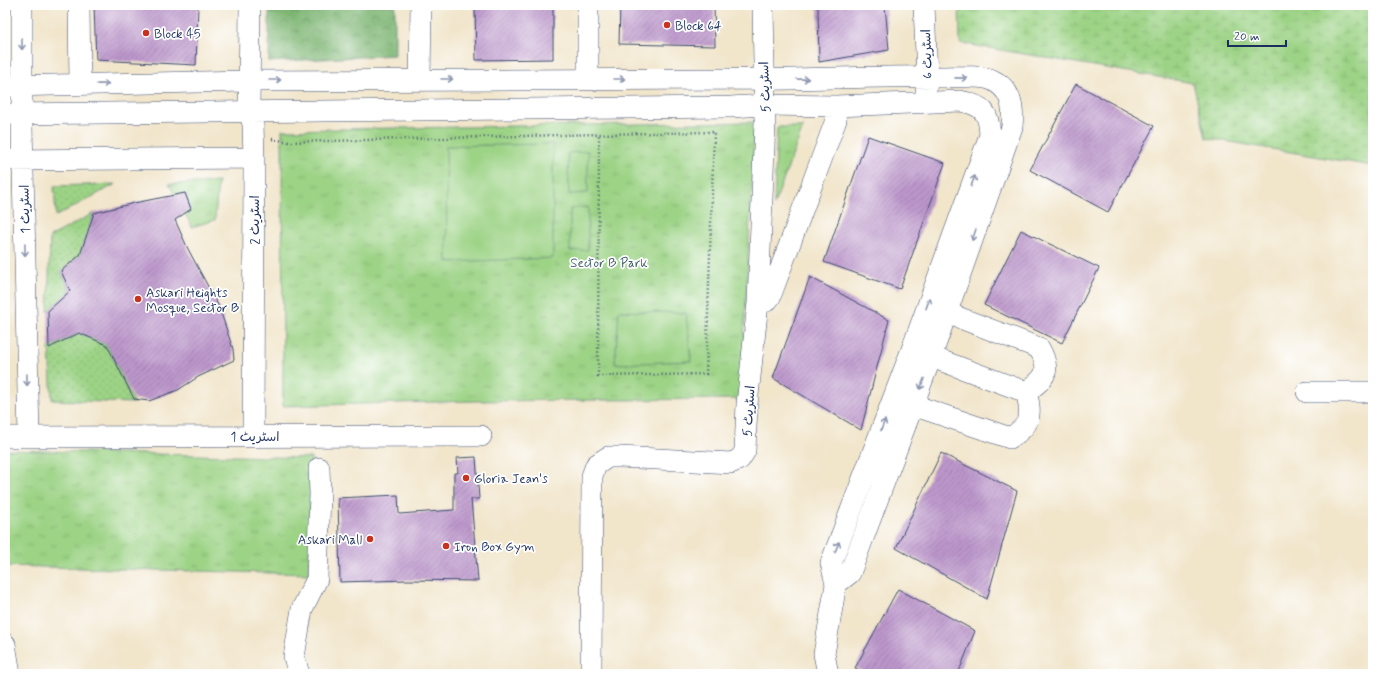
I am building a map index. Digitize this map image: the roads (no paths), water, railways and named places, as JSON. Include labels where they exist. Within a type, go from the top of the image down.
[{"type":"street","name":"اسٹریٹ 1","points":[[22,5],[13,86],[13,113],[28,436]]},
{"type":"street","points":[[79,5],[80,84]]},
{"type":"street","name":"اسٹریٹ 2","points":[[250,5],[249,111],[253,124],[254,158],[253,436]]},
{"type":"street","points":[[420,80],[421,5]]},
{"type":"street","points":[[588,5],[588,79]]},
{"type":"street","name":"اسٹریٹ 5","points":[[592,674],[592,476],[596,465],[608,458],[620,457],[731,463],[740,459],[745,451],[747,404],[758,303],[765,105],[763,5]]},
{"type":"street","name":"اسٹریٹ 6","points":[[924,5],[928,77],[925,103]]},
{"type":"street","points":[[13,86],[249,81],[728,78],[764,80],[928,77],[981,78],[992,80],[1008,95],[1013,110],[1012,127],[948,313],[850,573],[836,584]]},
{"type":"street","points":[[983,110],[1008,95]]},
{"type":"street","points":[[13,113],[723,107],[765,105],[836,106],[960,101],[972,103],[978,106],[987,116],[990,126],[990,135],[912,349],[831,563],[836,584],[824,654],[828,674]]},
{"type":"street","points":[[758,303],[767,301],[770,297],[836,120],[836,106]]},
{"type":"street","points":[[14,160],[254,158]]},
{"type":"street","points":[[948,313],[1038,348],[1046,360],[1046,373],[1038,384],[1026,392]]},
{"type":"street","points":[[912,349],[931,358],[1026,392]]},
{"type":"street","points":[[914,405],[1010,438],[1021,431],[1028,421],[1030,405],[1026,392]]},
{"type":"street","points":[[1307,392],[1373,392]]},
{"type":"street","name":"اسٹریٹ 1","points":[[5,436],[481,436]]},
{"type":"street","points":[[299,674],[294,657],[302,609],[317,579],[320,494],[319,468]]},
{"type":"street","points":[[5,644],[10,674]]},
{"type":"place","name":"Block 64","points":[[667,25]]},
{"type":"place","name":"Block 45","points":[[146,33]]},
{"type":"place","name":"Askari Heights Mosque, Sector B","points":[[138,299]]},
{"type":"place","name":"Gloria Jean's","points":[[466,478]]},
{"type":"place","name":"Askari Mall","points":[[370,539]]},
{"type":"place","name":"Iron Box Gym","points":[[446,546]]},
{"type":"park label","name":"Sector B Park","points":[[609,262]]}]
